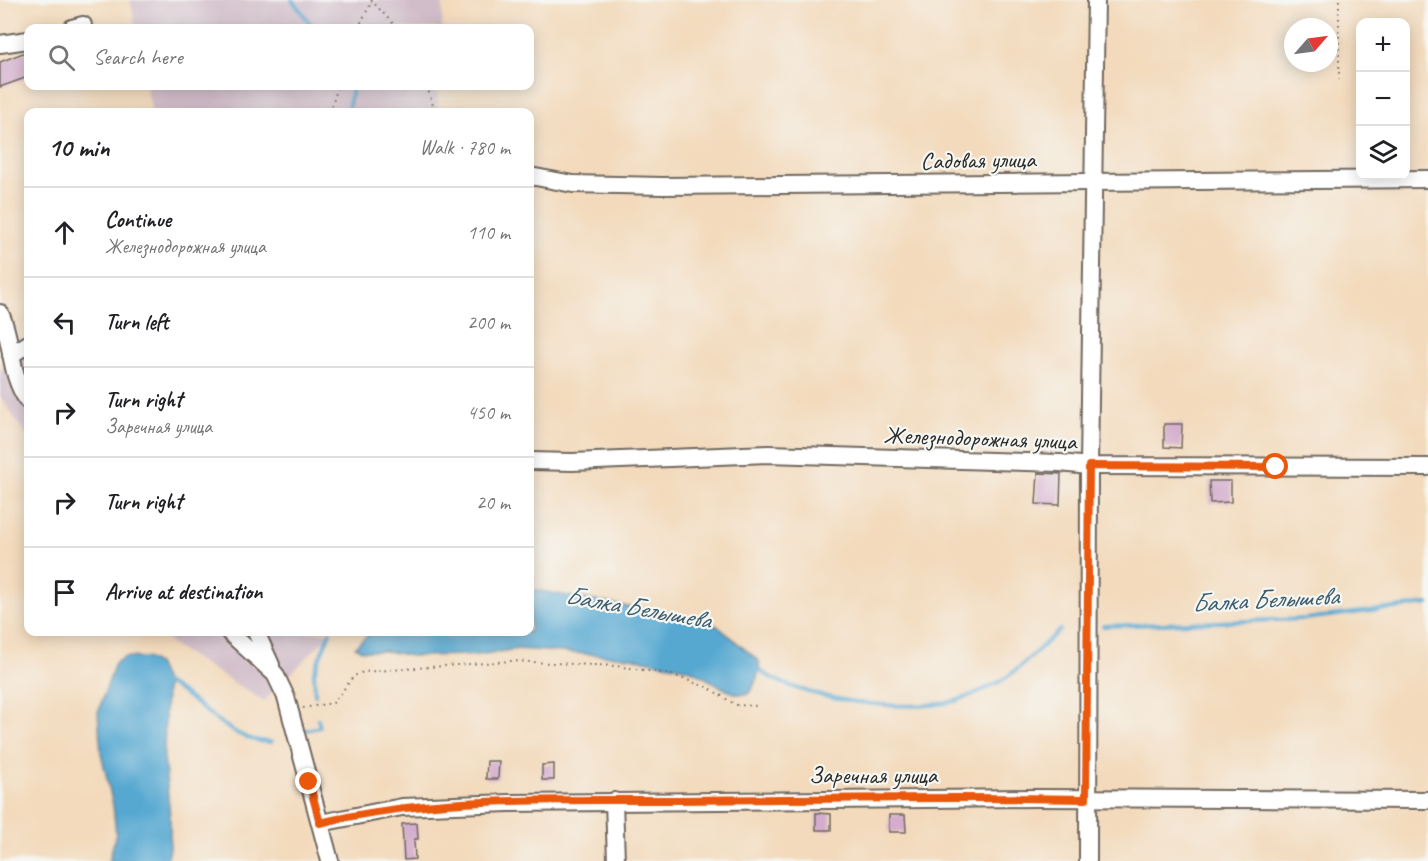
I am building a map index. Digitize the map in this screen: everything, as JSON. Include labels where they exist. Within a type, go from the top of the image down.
[{"type":"street","points":[[1088,861],[1086,799],[1089,466],[1096,0]]},
{"type":"street","points":[[0,44],[24,41]]},
{"type":"street","name":"Садовая улица","points":[[534,177],[573,184],[662,186],[1428,179]]},
{"type":"street","points":[[0,313],[6,326],[16,380],[24,394]]},
{"type":"street","points":[[12,355],[24,347]]},
{"type":"street","name":"Железнодорожная улица","points":[[534,461],[572,462],[768,454],[1060,463],[1089,466],[1428,467]]},
{"type":"street","points":[[233,636],[275,674]]},
{"type":"street","points":[[258,636],[289,705],[330,861]]},
{"type":"street","name":"Заречная улица","points":[[320,823],[372,812],[431,805],[614,801],[1428,800]]},
{"type":"street","points":[[614,801],[616,861]]},
{"type":"path","points":[[1339,0],[1339,80]]},
{"type":"path","points":[[360,24],[371,1],[393,24]]},
{"type":"path","points":[[331,108],[337,90]]},
{"type":"path","points":[[428,90],[434,108]]},
{"type":"path","points":[[289,705],[309,708],[333,703],[354,676],[363,672],[511,661],[586,663],[670,674],[709,688],[736,705],[757,706]]},
{"type":"shaded area","points":[[130,0],[443,0],[442,24],[135,24]]},
{"type":"shaded area","points":[[147,90],[439,90],[437,108],[151,108]]},
{"type":"shaded area","points":[[24,344],[24,432],[0,396],[0,371]]},
{"type":"shaded area","points":[[165,636],[328,636],[264,701],[171,644]]},
{"type":"water","points":[[534,590],[706,621],[717,626],[759,661],[759,669],[755,683],[748,694],[737,694],[690,669],[630,657],[518,649],[477,655],[411,656],[386,651],[364,651],[355,647],[367,636],[534,636]]},
{"type":"water","points":[[125,657],[147,658],[157,664],[166,684],[164,756],[170,816],[170,849],[167,861],[109,861],[116,834],[113,805],[101,753],[98,712],[115,663]]},
{"type":"building","points":[[24,53],[24,78],[0,87],[0,62]]},
{"type":"building","points":[[1164,424],[1182,424],[1181,448],[1164,447]]},
{"type":"building","points":[[1038,473],[1061,474],[1060,505],[1036,504]]},
{"type":"building","points":[[1209,481],[1231,481],[1231,502],[1210,503]]},
{"type":"building","points":[[487,761],[499,761],[498,779],[486,779]]},
{"type":"building","points":[[554,764],[554,780],[542,780],[542,765]]},
{"type":"building","points":[[816,813],[831,814],[831,830],[816,830]]},
{"type":"building","points":[[889,815],[905,815],[906,832],[889,832]]},
{"type":"building","points":[[417,823],[418,839],[414,839],[415,859],[404,860],[402,824]]},
{"type":"waterway","points":[[292,0],[311,24]]},
{"type":"waterway","points":[[349,108],[351,90]]},
{"type":"waterway","name":"Балка Белышева","points":[[1103,626],[1305,619],[1428,604]]},
{"type":"waterway","name":"Балка Белышева","points":[[756,668],[774,679],[824,696],[881,705],[934,705],[955,701],[997,683],[1060,630]]},
{"type":"waterway","points":[[315,695],[314,672],[328,636]]},
{"type":"waterway","points":[[161,681],[175,688],[214,718],[241,735],[271,742]]},
{"type":"waterway","points":[[306,730],[320,727],[318,719]]},
{"type":"route","points":[[309,782],[320,823],[402,807],[431,805],[614,801],[1086,799],[1089,466],[1276,467]]}]
